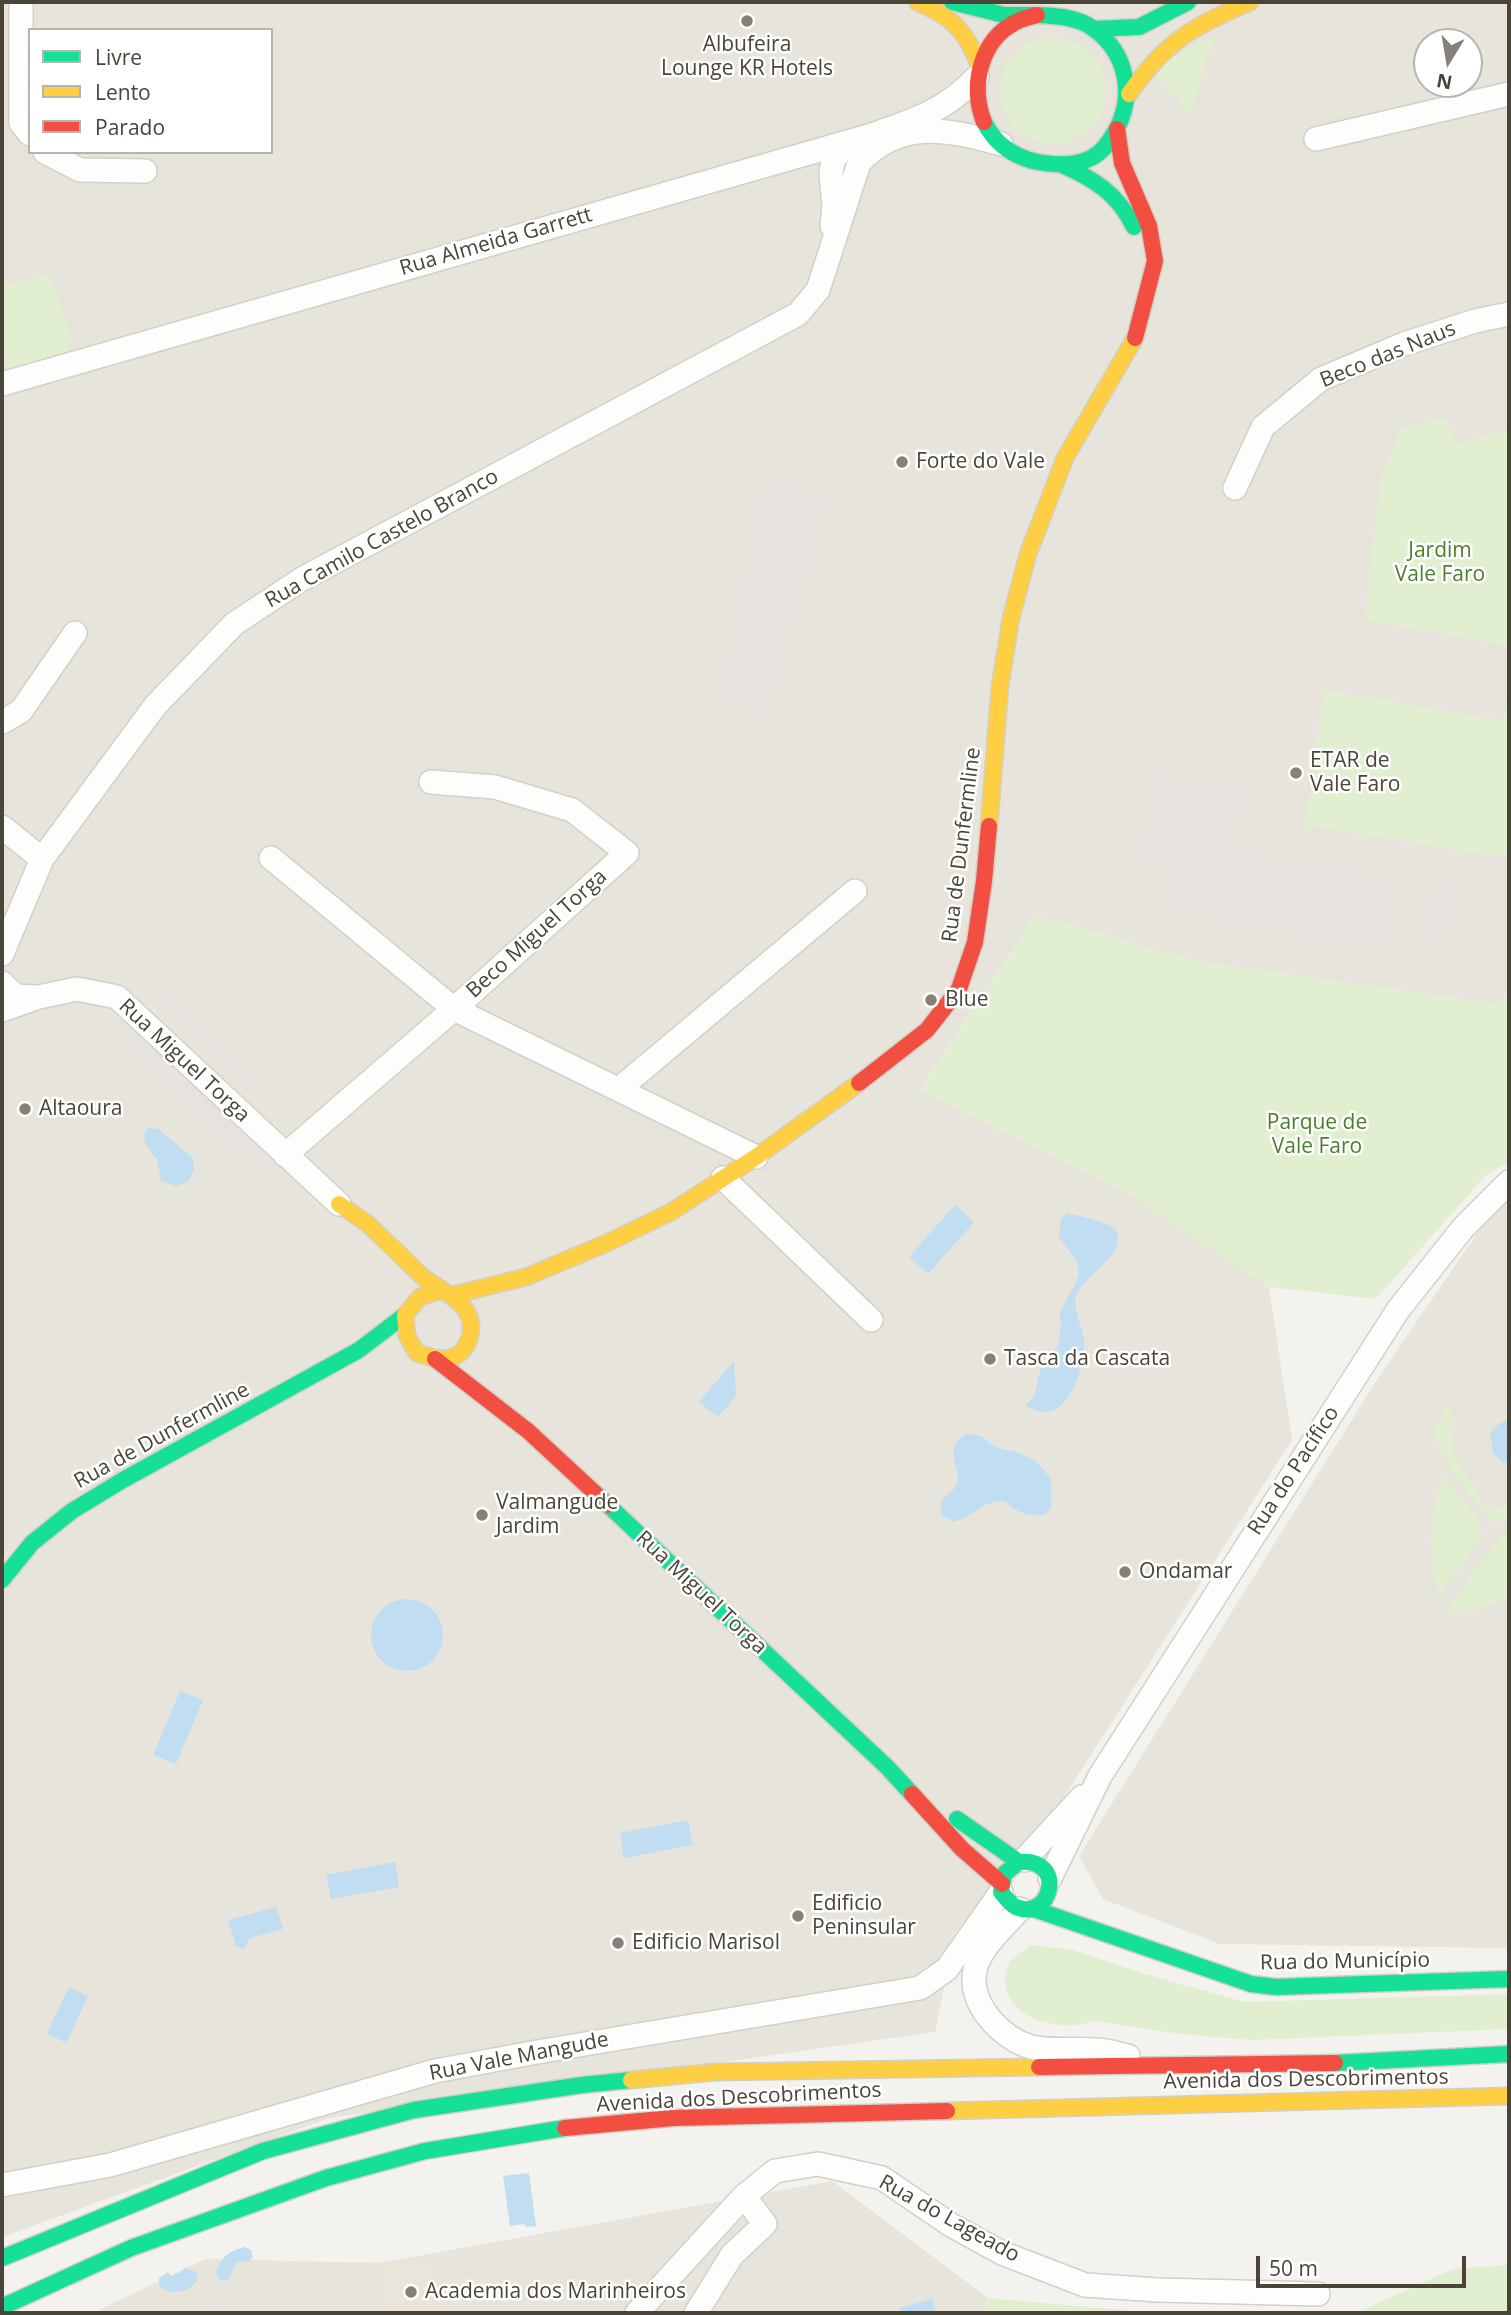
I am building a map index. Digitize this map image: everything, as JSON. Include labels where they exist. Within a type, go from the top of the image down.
[{"type":"street","points":[[21,2],[21,123],[28,132]]},
{"type":"street","points":[[917,2],[942,11],[962,29],[972,44],[979,72],[978,111],[991,135],[1019,157],[1040,164],[1062,165],[1089,159],[1103,150],[1125,112],[1129,94],[1126,72],[1117,54],[1094,29]]},
{"type":"street","points":[[952,2],[1004,15],[1063,17],[1094,29],[1139,27],[1188,2]]},
{"type":"street","points":[[1129,94],[1155,58],[1178,39],[1223,13],[1250,2]]},
{"type":"street","points":[[979,72],[992,43],[1011,24],[1037,15]]},
{"type":"street","name":"Rua Almeida Garrett","points":[[2,384],[872,135],[940,108],[958,96],[979,72]]},
{"type":"street","points":[[1316,139],[1509,94]]},
{"type":"street","name":"Rua de Dunfermline","points":[[447,1292],[526,1277],[607,1243],[671,1212],[756,1157],[858,1084],[927,1030],[959,989],[975,942],[984,881],[1000,686],[1011,618],[1028,554],[1065,458],[1138,333],[1155,261],[1149,226],[1122,163],[1117,129]]},
{"type":"street","name":"Rua Camilo Castelo Branco","points":[[2,954],[42,859],[155,706],[234,624],[313,573],[798,314],[818,290],[859,163],[870,152],[908,133],[929,130],[950,131],[1001,144]]},
{"type":"street","name":"Rua Camilo Castelo Branco","points":[[829,261],[834,206],[832,161],[846,143]]},
{"type":"street","points":[[49,154],[80,170],[145,171]]},
{"type":"street","name":"Rua de Dunfermline","points":[[1062,165],[1098,181],[1121,201],[1134,224],[1147,294]]},
{"type":"street","name":"Beco das Naus","points":[[1235,488],[1263,427],[1321,379],[1404,344],[1475,321],[1509,314]]},
{"type":"street","points":[[2,722],[22,711],[75,633]]},
{"type":"street","name":"Beco Miguel Torga","points":[[285,1155],[454,1009],[627,853],[572,810],[495,788],[431,782]]},
{"type":"street","points":[[2,827],[42,859]]},
{"type":"street","points":[[271,858],[454,1009],[756,1157]]},
{"type":"street","points":[[620,1089],[855,891]]},
{"type":"street","points":[[2,983],[15,996],[39,997]]},
{"type":"street","name":"Rua Miguel Torga","points":[[2,1010],[39,997],[77,989],[117,997],[339,1204],[368,1224],[424,1278],[447,1292]]},
{"type":"street","points":[[723,1178],[871,1320]]},
{"type":"street","name":"Rua do Pacífico","points":[[1100,1776],[1398,1310],[1463,1228],[1509,1182]]},
{"type":"street","name":"Rua Miguel Torga","points":[[339,1204],[377,1256]]},
{"type":"street","name":"Rua de Dunfermline","points":[[473,1337],[493,1306],[526,1277]]},
{"type":"street","points":[[399,1289],[407,1311],[407,1336],[402,1352]]},
{"type":"street","points":[[359,1350],[402,1352],[435,1359],[460,1354],[473,1337],[461,1301],[447,1292],[428,1291],[417,1297],[407,1311]]},
{"type":"street","name":"Rua de Dunfermline","points":[[2,1580],[32,1543],[72,1511],[359,1350],[407,1311]]},
{"type":"street","name":"Rua Miguel Torga","points":[[435,1359],[516,1419],[887,1768]]},
{"type":"street","name":"Rua Miguel Torga","points":[[495,1386],[516,1419]]},
{"type":"street","points":[[887,1768],[968,1828],[1021,1861],[1037,1863],[1045,1869],[1054,1886]]},
{"type":"street","points":[[887,1768],[1001,1888],[1007,1901],[1144,1950]]},
{"type":"street","points":[[1001,1888],[1004,1874],[1021,1861],[1100,1776]]},
{"type":"street","points":[[1100,1776],[1048,1897],[1042,1904],[1027,1909],[983,1953],[975,1970],[976,1994],[998,2028],[1018,2042],[1034,2048],[1098,2050],[1169,2065]]},
{"type":"street","name":"Rua Vale Mangude","points":[[2,2185],[110,2165],[435,2071],[920,1988],[947,1969],[1001,1888]]},
{"type":"street","points":[[1082,1908],[1144,1950]]},
{"type":"street","name":"Rua do Município","points":[[1144,1950],[1251,1984],[1276,1987],[1509,1979]]},
{"type":"street","name":"Avenida dos Descobrimentos","points":[[2,2258],[263,2151],[414,2110],[582,2085],[716,2072],[1347,2063],[1509,2054]]},
{"type":"street","name":"Avenida dos Descobrimentos","points":[[2,2307],[131,2248],[326,2178],[425,2151],[542,2130],[673,2118],[1509,2096]]},
{"type":"street","name":"Rua do Lageado","points":[[637,2313],[744,2196],[775,2171],[818,2164],[882,2178],[950,2225],[1002,2253],[1085,2285],[1158,2290],[1318,2294]]},
{"type":"street","points":[[696,2313],[732,2255],[765,2224],[744,2196]]},
{"type":"shaded area","points":[[2,2],[1509,2],[1509,430],[1456,446],[1364,619],[1509,645],[1509,993],[1496,1004],[1192,961],[1074,926],[1034,918],[920,1090],[1135,1196],[1269,1287],[1292,1440],[1050,1819],[955,1933],[935,2032],[329,2118],[2,2237]]},
{"type":"shaded area","points":[[762,470],[832,494],[769,721],[715,705]]},
{"type":"shaded area","points":[[1150,769],[1249,782],[1240,847],[1404,874],[1393,956],[1157,914],[1163,869],[1132,867]]},
{"type":"shaded area","points":[[1435,866],[1462,870],[1448,947],[1419,942]]},
{"type":"shaded area","points":[[162,990],[261,1078],[259,1099],[145,997]]},
{"type":"shaded area","points":[[122,1022],[281,1167],[262,1177],[120,1045]]},
{"type":"shaded area","points":[[1509,1187],[1509,1948],[1220,1944],[1103,1899],[1079,1856],[1380,1375]]},
{"type":"shaded area","points":[[832,2181],[988,2298],[982,2313],[93,2313],[205,2259],[379,2263]]},
{"type":"shaded area","name":"Academia dos Marinheiros","points":[[379,2263],[430,2270],[454,2313],[380,2313]]},
{"type":"shaded area","points":[[232,2293],[234,2313],[212,2313],[211,2294]]},
{"type":"green space","points":[[1216,35],[1207,55],[1193,107],[1187,114],[1177,97],[1155,74],[1163,62]]},
{"type":"green space","points":[[1053,38],[1073,42],[1090,54],[1102,71],[1106,91],[1102,111],[1090,128],[1073,140],[1053,144],[1033,140],[1016,128],[1004,111],[1000,91],[1004,71],[1016,54],[1033,42]]},
{"type":"green space","points":[[42,276],[52,280],[72,341],[68,351],[9,371],[2,350],[2,286]]},
{"type":"green space","name":"Jardim Vale Faro","points":[[1446,418],[1456,446],[1509,430],[1509,645],[1364,620],[1382,473],[1401,428]]},
{"type":"green space","points":[[1509,688],[1509,858],[1305,825],[1324,690],[1503,721]]},
{"type":"green space","name":"Parque de Vale Faro","points":[[1034,918],[1074,926],[1192,961],[1496,1004],[1509,993],[1509,1162],[1488,1173],[1376,1299],[1269,1287],[1135,1196],[920,1091]]},
{"type":"green space","points":[[1454,1399],[1449,1420],[1454,1456],[1490,1512],[1506,1504],[1509,1508],[1509,1517],[1498,1525],[1461,1482],[1438,1443],[1438,1424]]},
{"type":"green space","points":[[1442,1476],[1479,1520],[1482,1537],[1439,1595],[1431,1541],[1434,1509]]},
{"type":"green space","points":[[1509,1527],[1509,1596],[1479,1609],[1447,1611],[1473,1572]]},
{"type":"green space","points":[[1031,1945],[1073,1950],[1245,2002],[1509,1994],[1509,2029],[1252,2040],[1181,2034],[1093,2021],[1053,2024],[1039,2021],[1016,2007],[1005,1983],[1010,1961]]},
{"type":"green space","points":[[1509,2265],[1509,2313],[1356,2313],[1453,2269]]},
{"type":"green space","points":[[988,2298],[1156,2313],[982,2313]]},
{"type":"water","points":[[148,1128],[158,1129],[193,1158],[194,1170],[188,1182],[176,1186],[161,1181],[157,1159],[146,1145],[144,1136]]},
{"type":"water","points":[[955,1205],[974,1222],[928,1274],[909,1257]]},
{"type":"water","points":[[1067,1213],[1108,1225],[1116,1231],[1118,1239],[1116,1248],[1076,1296],[1075,1307],[1084,1351],[1076,1382],[1059,1407],[1041,1412],[1025,1406],[1034,1397],[1040,1371],[1058,1346],[1060,1312],[1079,1273],[1077,1262],[1059,1237],[1061,1219]]},
{"type":"water","points":[[734,1361],[736,1396],[718,1417],[699,1402]]},
{"type":"water","points":[[1509,1420],[1509,1462],[1503,1463],[1493,1453],[1490,1433],[1499,1424]]},
{"type":"water","points":[[967,1433],[983,1437],[995,1447],[1036,1461],[1051,1479],[1051,1509],[1044,1515],[1032,1515],[1018,1511],[1005,1501],[997,1501],[953,1522],[941,1514],[941,1501],[958,1482],[954,1447]]},
{"type":"water","points":[[407,1599],[421,1602],[433,1609],[440,1621],[443,1635],[440,1649],[433,1661],[421,1668],[407,1671],[393,1668],[381,1661],[374,1649],[371,1635],[374,1621],[381,1609],[393,1602]]},
{"type":"water","points":[[180,1691],[203,1700],[176,1764],[153,1755]]},
{"type":"water","points":[[688,1820],[693,1845],[624,1858],[620,1833]]},
{"type":"water","points":[[395,1862],[399,1887],[331,1899],[326,1875]]},
{"type":"water","points":[[276,1907],[283,1929],[250,1938],[244,1949],[236,1946],[228,1920]]},
{"type":"water","points":[[69,1987],[88,1996],[66,2043],[47,2033]]},
{"type":"water","points":[[529,2173],[536,2226],[510,2226],[503,2176]]},
{"type":"water","points":[[245,2247],[251,2250],[253,2257],[250,2261],[236,2263],[228,2280],[220,2280],[216,2274],[222,2260],[234,2250]]},
{"type":"water","points":[[185,2268],[196,2272],[198,2278],[191,2287],[174,2292],[159,2285],[159,2278],[168,2272],[171,2276]]},
{"type":"water","points":[[932,2299],[936,2312],[902,2313],[900,2308]]},
{"type":"traffic: fast","points":[[952,2],[1004,15],[1034,15]]},
{"type":"traffic: fast","points":[[1094,29],[1139,27],[1188,2]]},
{"type":"traffic: fast","points":[[984,122],[998,142],[1010,151],[1033,161],[1055,164],[1077,163],[1095,156],[1116,130],[1122,117],[1126,89],[1114,50],[1094,29],[1081,22],[1037,15]]},
{"type":"traffic: fast","points":[[1062,165],[1104,189],[1128,215],[1134,227]]},
{"type":"traffic: fast","points":[[2,1580],[32,1543],[72,1511],[359,1350],[405,1315]]},
{"type":"traffic: fast","points":[[608,1505],[887,1767],[912,1794]]},
{"type":"traffic: fast","points":[[957,1819],[1019,1862],[1034,1863],[1044,1869],[1049,1878],[1049,1888],[1038,1906],[1028,1909],[1016,1907],[1001,1892],[1004,1874],[1019,1862]]},
{"type":"traffic: fast","points":[[1034,1909],[1251,1984],[1276,1987],[1509,1979]]},
{"type":"traffic: fast","points":[[1335,2063],[1509,2054]]},
{"type":"traffic: fast","points":[[2,2258],[263,2151],[414,2110],[631,2080]]},
{"type":"traffic: fast","points":[[2,2307],[131,2248],[326,2178],[425,2151],[565,2128]]},
{"type":"traffic: slow","points":[[917,2],[940,13],[957,27],[980,67]]},
{"type":"traffic: slow","points":[[1129,94],[1168,48],[1212,19],[1250,2]]},
{"type":"traffic: slow","points":[[989,826],[1000,686],[1011,618],[1028,554],[1065,458],[1135,338]]},
{"type":"traffic: slow","points":[[453,1295],[526,1277],[607,1243],[671,1212],[756,1157],[859,1083]]},
{"type":"traffic: slow","points":[[339,1204],[368,1224],[424,1278],[442,1290]]},
{"type":"traffic: slow","points":[[442,1290],[465,1308],[470,1319],[471,1333],[462,1351],[450,1358],[441,1359],[417,1353],[407,1336],[405,1315],[420,1297],[442,1290]]},
{"type":"traffic: slow","points":[[631,2080],[716,2072],[1039,2067]]},
{"type":"traffic: slow","points":[[947,2111],[1509,2096]]},
{"type":"traffic: jam","points":[[984,122],[978,79],[986,52],[1004,30],[1037,15]]},
{"type":"traffic: jam","points":[[1117,129],[1122,163],[1149,226],[1155,261],[1135,338]]},
{"type":"traffic: jam","points":[[859,1083],[927,1030],[959,989],[975,942],[989,826]]},
{"type":"traffic: jam","points":[[435,1359],[528,1431],[608,1505]]},
{"type":"traffic: jam","points":[[912,1794],[962,1849],[1002,1884]]},
{"type":"traffic: jam","points":[[1039,2067],[1335,2063]]},
{"type":"traffic: jam","points":[[565,2128],[673,2118],[947,2111]]},
{"type":"place","name":"Albufeira Lounge KR Hotels","points":[[747,21]]},
{"type":"place","name":"Forte do Vale","points":[[902,462]]},
{"type":"place","name":"ETAR de Vale Faro","points":[[1296,773]]},
{"type":"place","name":"Blue","points":[[931,1000]]},
{"type":"place","name":"Altaoura","points":[[25,1109]]},
{"type":"place","name":"Tasca da Cascata","points":[[990,1359]]},
{"type":"place","name":"Valmangude Jardim","points":[[482,1515]]},
{"type":"place","name":"Ondamar","points":[[1125,1572]]},
{"type":"place","name":"Edificio Peninsular","points":[[798,1916]]},
{"type":"place","name":"Edificio Marisol","points":[[618,1943]]},
{"type":"place","name":"Academia dos Marinheiros","points":[[411,2292]]}]
